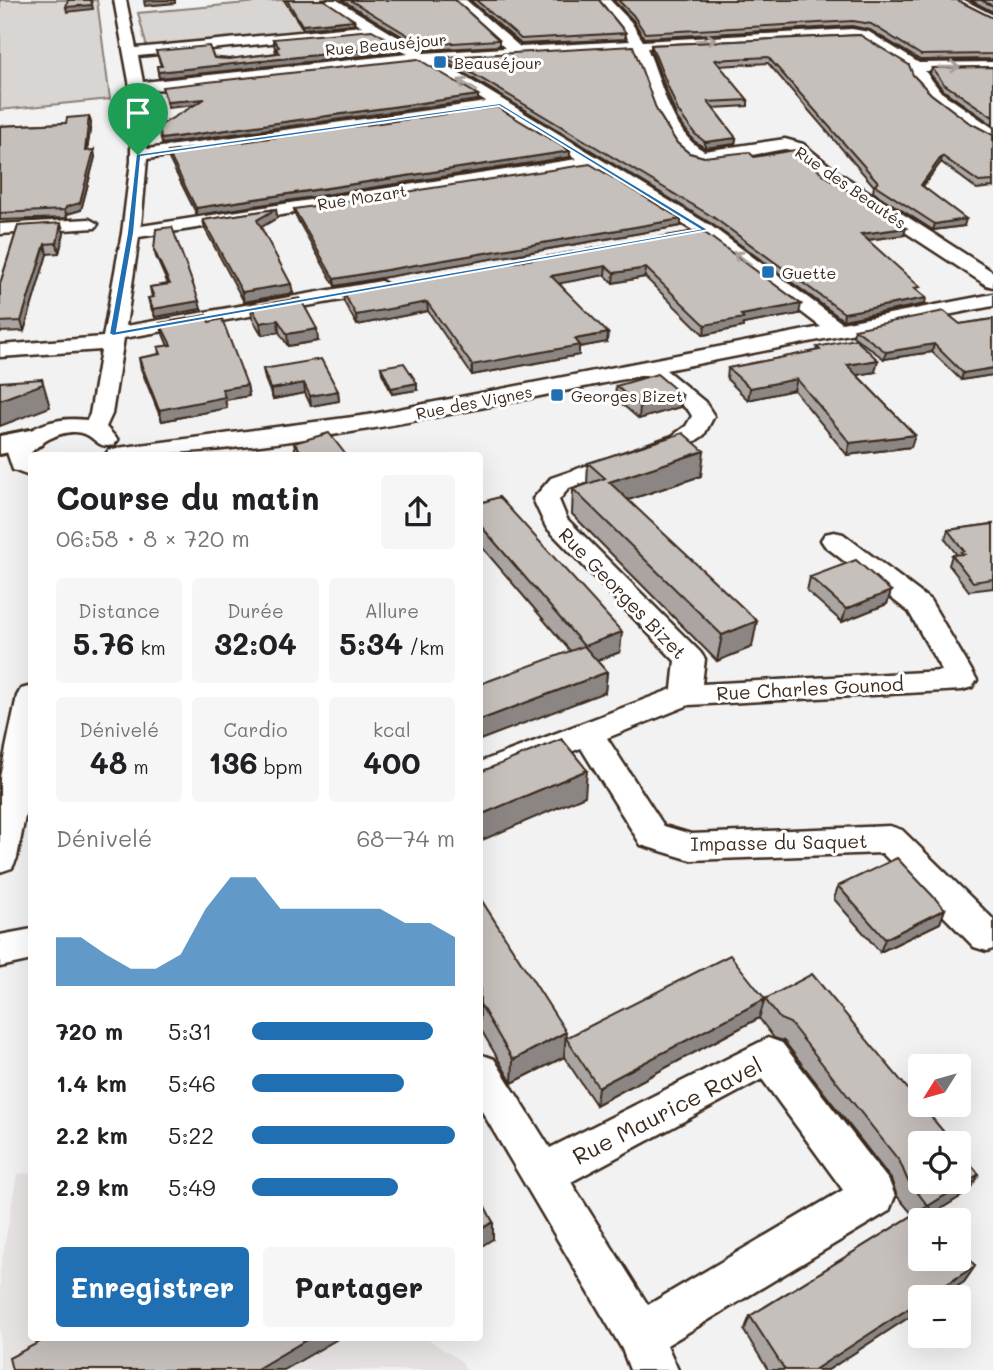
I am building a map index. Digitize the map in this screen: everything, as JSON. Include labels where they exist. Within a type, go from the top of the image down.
[{"type":"street","points":[[99,439],[111,339],[131,233],[138,155],[137,87],[120,0]]},
{"type":"street","points":[[328,0],[705,230],[836,330]]},
{"type":"street","points":[[459,0],[516,51]]},
{"type":"street","points":[[603,0],[623,19],[638,43]]},
{"type":"street","points":[[955,0],[993,20]]},
{"type":"street","points":[[131,53],[374,29]]},
{"type":"street","name":"Rue Beauséjour","points":[[137,87],[422,57],[852,33],[864,35],[916,67]]},
{"type":"street","name":"Rue des Beautés","points":[[638,43],[676,134],[694,154],[702,156],[785,144],[797,147],[830,175],[993,281]]},
{"type":"street","points":[[993,66],[916,67],[916,73],[939,97],[993,135]]},
{"type":"street","points":[[138,155],[500,104]]},
{"type":"street","name":"Rue Mozart","points":[[131,233],[594,161]]},
{"type":"street","points":[[0,229],[89,224]]},
{"type":"street","points":[[681,234],[705,230]]},
{"type":"street","points":[[0,351],[111,339],[407,282]]},
{"type":"street","name":"Rue des Vignes","points":[[23,452],[67,426],[99,439],[147,435],[196,443],[262,447],[368,422],[993,300]]},
{"type":"street","name":"Rue des Vignes","points":[[956,307],[993,308]]},
{"type":"street","name":"Rue Georges Bizet","points":[[650,368],[704,416],[696,430],[680,441],[559,484],[546,499],[555,522],[690,659],[686,695]]},
{"type":"street","points":[[23,452],[105,383]]},
{"type":"street","name":"Rue des Vignes","points":[[137,452],[196,443]]},
{"type":"street","name":"Rue Charles Gounod","points":[[483,774],[686,695],[962,680],[920,606],[834,540]]},
{"type":"street","points":[[0,858],[28,716]]},
{"type":"street","name":"Impasse du Saquet","points":[[588,733],[653,836],[691,847],[890,839],[987,936]]},
{"type":"street","points":[[0,951],[28,945]]},
{"type":"street","name":"Rue Maurice Ravel","points":[[483,1077],[647,1353],[874,1196],[768,1056],[542,1175]]},
{"type":"shaded area","points":[[0,0],[97,0],[110,99],[0,110]]},
{"type":"shaded area","points":[[302,0],[357,21],[342,30],[147,48],[138,13]]},
{"type":"shaded area","points":[[28,1173],[28,1341],[431,1341],[462,1362],[466,1370],[0,1370],[0,1271],[17,1174]]},
{"type":"building","points":[[68,0],[91,0],[92,5],[66,7]]},
{"type":"building","points":[[287,0],[324,0],[354,20],[302,25]]},
{"type":"building","points":[[350,0],[455,0],[499,40],[424,45]]},
{"type":"building","points":[[476,0],[599,0],[626,33],[521,39]]},
{"type":"building","points":[[618,0],[957,0],[993,18],[993,54],[921,55],[871,24],[853,21],[645,33],[633,15]]},
{"type":"building","points":[[981,0],[993,0],[993,6]]},
{"type":"building","points":[[372,30],[400,46],[158,72],[157,66],[162,66],[156,51],[209,46],[214,58],[229,59],[279,53],[276,48],[279,47],[273,39]]},
{"type":"building","points":[[860,35],[909,65],[913,75],[931,94],[968,122],[993,135],[993,181],[979,182],[942,156],[921,185],[966,219],[935,224],[875,185],[878,182],[768,57],[715,60],[748,100],[708,102],[736,138],[705,142],[695,134],[678,111],[651,45]]},
{"type":"building","points":[[633,46],[657,111],[677,143],[689,153],[704,157],[749,152],[754,157],[795,150],[824,175],[906,228],[861,234],[920,287],[914,288],[926,298],[844,313],[713,217],[445,57]]},
{"type":"building","points":[[418,59],[478,95],[161,139],[159,126],[205,99],[167,102],[162,87]]},
{"type":"building","points":[[993,67],[993,117],[944,84],[932,68]]},
{"type":"building","points":[[497,107],[570,151],[196,208],[168,152]]},
{"type":"building","points":[[89,116],[85,151],[94,150],[80,203],[66,207],[65,210],[0,213],[0,126],[66,123],[67,118]]},
{"type":"building","points":[[590,164],[681,219],[334,279],[294,209]]},
{"type":"building","points":[[276,209],[257,220],[291,284],[242,292],[203,220]]},
{"type":"building","points":[[61,223],[57,243],[45,244],[21,321],[0,322],[0,284],[18,226]]},
{"type":"building","points":[[172,227],[199,301],[153,309],[148,298],[154,297],[150,287],[170,284],[154,250],[156,229]]},
{"type":"building","points":[[701,230],[801,304],[705,325],[646,268],[614,273],[606,266],[551,276],[608,333],[575,339],[580,345],[472,365],[427,302],[356,315],[343,292]]},
{"type":"building","points":[[300,298],[317,329],[287,334],[278,320],[260,323],[251,306]]},
{"type":"building","points":[[944,311],[960,324],[993,319],[993,368],[963,373],[934,344],[886,352],[855,329]]},
{"type":"building","points":[[206,315],[209,322],[222,319],[247,385],[222,389],[225,397],[159,410],[139,358],[161,354],[158,347],[171,345],[160,323]]},
{"type":"building","points":[[855,339],[878,360],[847,365],[915,435],[850,443],[797,379],[750,388],[728,368],[820,350],[817,347]]},
{"type":"building","points":[[321,359],[338,391],[310,396],[304,383],[271,389],[263,369]]},
{"type":"building","points":[[404,363],[417,383],[391,388],[381,367]]},
{"type":"building","points":[[657,374],[682,395],[640,406],[616,386]]},
{"type":"building","points":[[42,379],[43,384],[0,400],[0,382]]},
{"type":"building","points":[[329,433],[344,452],[302,452],[294,443]]},
{"type":"building","points":[[683,433],[704,451],[609,482],[757,621],[722,635],[573,489],[605,478],[588,463]]},
{"type":"building","points":[[499,497],[622,632],[584,646],[483,528],[483,502]]},
{"type":"building","points":[[993,524],[993,579],[973,582],[952,555],[964,554],[961,552],[964,551],[948,530]]},
{"type":"building","points":[[856,560],[891,591],[846,609],[810,577]]},
{"type":"building","points":[[584,646],[607,672],[483,719],[483,683]]},
{"type":"building","points":[[562,739],[587,770],[483,814],[483,771]]},
{"type":"building","points":[[897,858],[945,909],[885,939],[838,886]]},
{"type":"building","points":[[483,903],[566,1032],[513,1060],[483,1009]]},
{"type":"building","points":[[730,955],[765,999],[598,1087],[566,1038]]},
{"type":"building","points":[[812,974],[908,1089],[908,1117],[931,1117],[943,1131],[908,1131],[908,1180],[900,1162],[790,1023],[780,1019],[765,999]]},
{"type":"building","points":[[971,1164],[979,1174],[971,1179]]},
{"type":"building","points":[[919,1194],[947,1194],[928,1206]]},
{"type":"building","points":[[483,1203],[493,1222],[483,1228]]},
{"type":"building","points":[[908,1218],[908,1271],[967,1271],[946,1285],[908,1285],[908,1309],[814,1370],[785,1370],[750,1316]]},
{"type":"building","points":[[41,1341],[304,1341],[255,1370],[12,1370],[9,1358]]},
{"type":"place","name":"Beauséjour","points":[[440,62]]},
{"type":"place","name":"Guette","points":[[768,272]]},
{"type":"place","name":"Georges Bizet","points":[[557,395]]},
{"type":"route","points":[[500,104],[705,230],[113,334],[131,233],[138,155],[500,104]]}]
